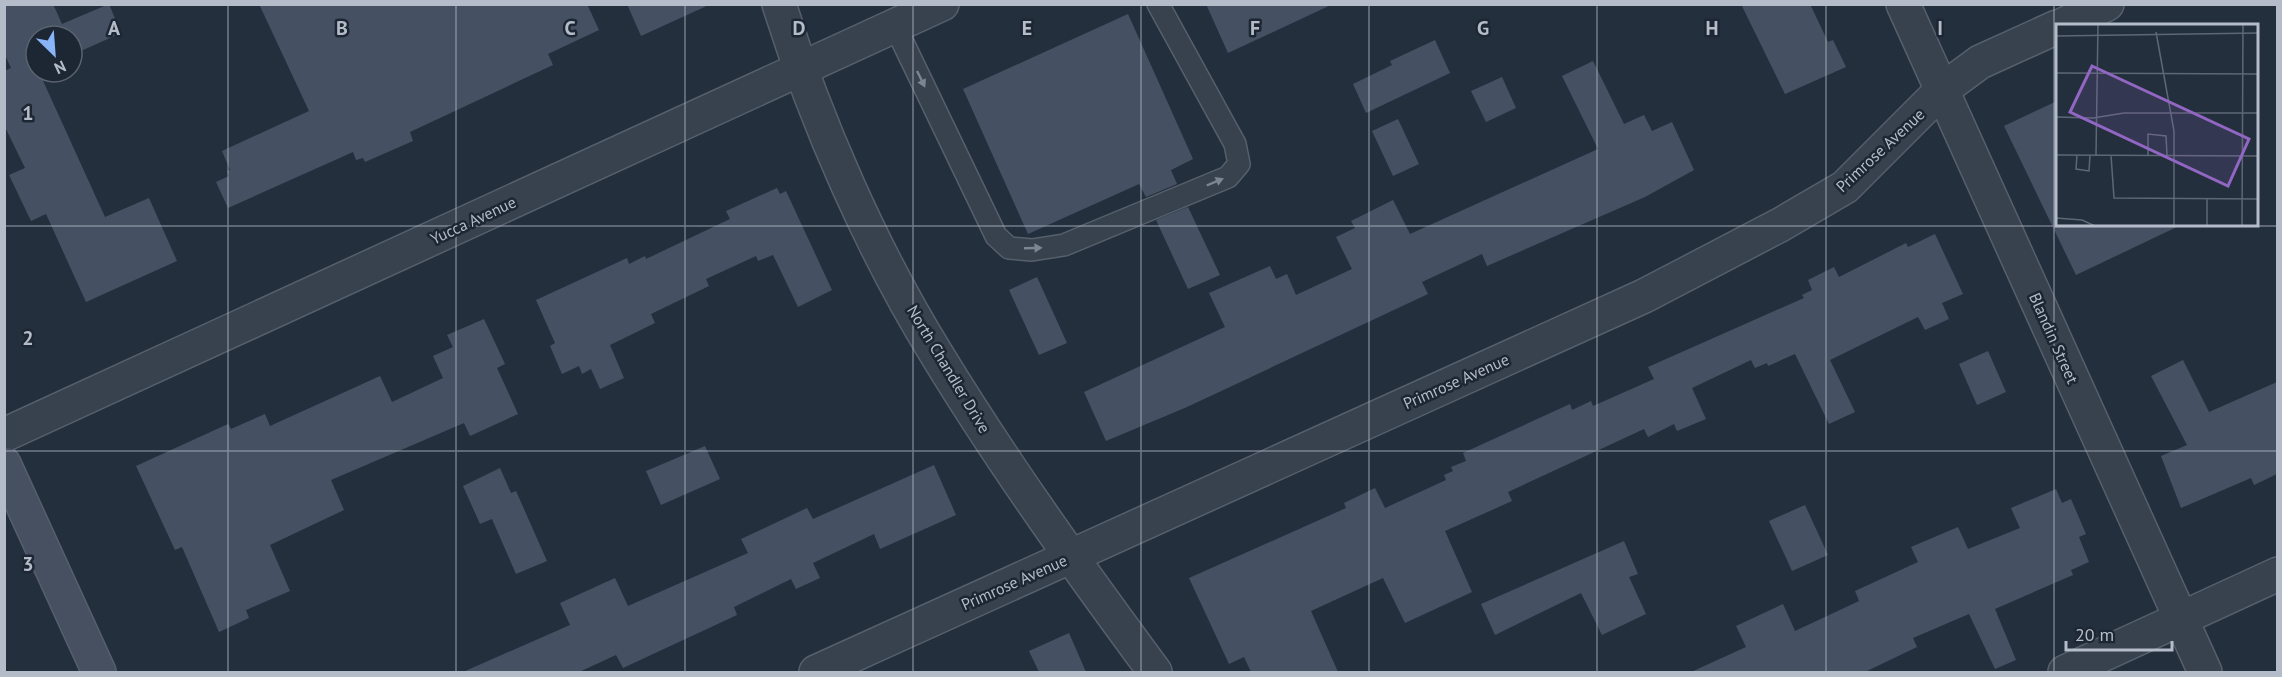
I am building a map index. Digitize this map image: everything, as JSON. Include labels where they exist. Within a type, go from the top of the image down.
[{"type":"main road","points":[[4,464],[99,672]]},
{"type":"street","name":"North Chandler Drive","points":[[779,4],[799,70],[871,233],[936,354],[1070,557],[1155,672]]},
{"type":"street","name":"Yucca Avenue","points":[[4,435],[942,4]]},
{"type":"street","name":"Blandin Street","points":[[1903,4],[2205,672]]},
{"type":"street","name":"Primrose Avenue","points":[[2063,24],[2107,4]]},
{"type":"street","name":"Primrose Avenue","points":[[816,672],[1644,296],[1780,225],[1845,187],[1942,90],[1980,62],[2056,27]]},
{"type":"street","points":[[2065,672],[2277,574]]},
{"type":"lane","points":[[895,26],[996,236],[1009,248],[1032,250],[1065,245],[1228,177],[1239,164],[1236,144],[1158,4]]},
{"type":"building","points":[[4,4],[53,4],[62,24],[24,24],[24,84],[44,84],[105,217],[149,198],[177,261],[86,302],[46,214],[31,221],[9,175],[25,168],[4,125],[4,71],[11,68],[4,53]]},
{"type":"building","points":[[109,4],[121,33],[84,50],[84,24],[62,24]]},
{"type":"building","points":[[259,4],[587,4],[599,30],[548,54],[553,65],[410,132],[413,141],[365,162],[363,158],[356,160],[353,152],[228,208],[216,182],[229,176],[227,171],[230,170],[222,151],[309,111]]},
{"type":"building","points":[[627,4],[711,4],[641,36]]},
{"type":"building","points":[[1206,4],[1333,4],[1228,53]]},
{"type":"building","points":[[1741,4],[1810,4],[1828,42],[1833,40],[1846,67],[1785,94]]},
{"type":"building","points":[[1128,14],[1193,159],[1171,170],[1177,184],[1146,197],[1139,184],[1028,234],[963,89]]},
{"type":"building","points":[[1435,40],[1450,73],[1366,113],[1353,84],[1392,65],[1390,61]]},
{"type":"building","points":[[1593,61],[1624,124],[1644,115],[1652,131],[1672,122],[1694,170],[1645,197],[1487,266],[1482,254],[1422,282],[1428,294],[1187,407],[1106,441],[1084,392],[1225,327],[1209,293],[1270,266],[1276,279],[1287,274],[1296,295],[1352,269],[1336,237],[1355,228],[1351,221],[1393,200],[1410,234],[1598,149],[1562,76]]},
{"type":"building","points":[[1502,77],[1516,108],[1486,122],[1471,91]]},
{"type":"building","points":[[2056,101],[2056,226],[2179,226],[2076,275],[2004,126]]},
{"type":"building","points":[[1398,119],[1419,164],[1393,176],[1372,131]]},
{"type":"building","points":[[777,188],[780,194],[786,191],[832,290],[798,307],[773,255],[758,261],[756,256],[706,279],[709,286],[651,314],[655,323],[610,345],[624,378],[600,389],[591,369],[582,374],[579,366],[562,374],[550,346],[555,343],[536,300],[627,258],[629,264],[645,256],[646,259],[730,219],[726,211]]},
{"type":"building","points":[[1188,207],[1220,275],[1188,289],[1156,220]]},
{"type":"building","points":[[1935,234],[1963,294],[1942,303],[1949,319],[1925,330],[1918,317],[1830,360],[1855,412],[1829,424],[1795,354],[1768,366],[1767,363],[1755,368],[1751,360],[1692,388],[1706,419],[1677,431],[1674,424],[1648,437],[1644,429],[1508,492],[1512,501],[1445,531],[1472,592],[1405,623],[1383,578],[1311,611],[1338,672],[1251,672],[1244,657],[1229,664],[1189,578],[1346,508],[1344,503],[1375,488],[1385,508],[1446,480],[1444,475],[1453,471],[1451,467],[1466,461],[1463,453],[1570,404],[1572,410],[1591,401],[1593,406],[1654,379],[1648,367],[1804,298],[1802,295],[1812,290],[1808,280],[1834,267],[1839,277],[1906,243],[1908,247]]},
{"type":"building","points":[[1037,277],[1067,343],[1039,355],[1009,290]]},
{"type":"building","points":[[484,319],[505,364],[497,368],[518,414],[470,436],[464,423],[331,480],[344,510],[270,545],[290,591],[246,610],[249,618],[219,632],[182,547],[175,550],[136,466],[228,424],[231,429],[265,414],[270,426],[380,376],[392,402],[443,378],[433,356],[453,347],[447,335]]},
{"type":"building","points":[[1988,351],[2006,392],[1977,405],[1959,364]]},
{"type":"building","points":[[2183,360],[2209,412],[2277,382],[2277,474],[2254,485],[2251,478],[2181,508],[2161,456],[2187,445],[2151,376]]},
{"type":"building","points":[[705,446],[720,479],[661,505],[646,471]]},
{"type":"building","points":[[934,465],[956,515],[880,549],[874,534],[813,563],[820,578],[796,589],[791,579],[734,607],[737,615],[623,668],[616,655],[579,672],[463,672],[570,625],[560,603],[615,578],[628,606],[748,553],[741,539],[807,508],[813,519]]},
{"type":"building","points":[[500,468],[511,493],[516,491],[547,561],[516,574],[492,519],[480,524],[463,486]]},
{"type":"building","points":[[2056,489],[2062,503],[2071,499],[2086,534],[2079,537],[2089,562],[2071,570],[2073,575],[1995,609],[2016,660],[1995,669],[1969,614],[1913,638],[1917,647],[1865,672],[1691,672],[1746,647],[1736,626],[1783,604],[1795,631],[1859,601],[1855,591],[1918,562],[1911,547],[1958,527],[1968,549],[2020,528],[2011,508]]},
{"type":"building","points":[[1805,505],[1828,555],[1792,571],[1769,521]]},
{"type":"building","points":[[1624,541],[1638,574],[1629,577],[1646,614],[1602,635],[1581,593],[1495,635],[1481,604]]},
{"type":"building","points":[[1069,633],[1086,672],[1039,672],[1029,651]]}]
